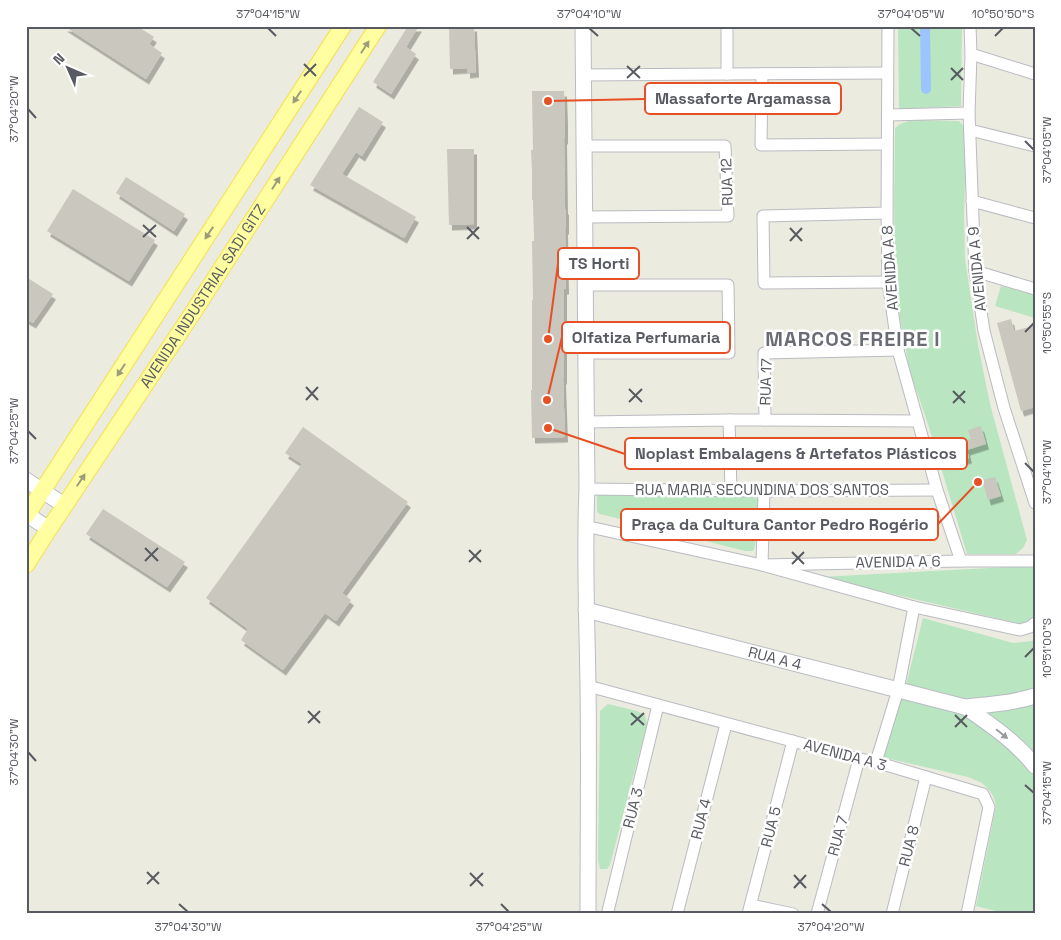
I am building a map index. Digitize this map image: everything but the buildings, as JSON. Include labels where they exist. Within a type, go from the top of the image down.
[{"type":"main road","name":"AVENIDA INDUSTRIAL SADI GITZ","points":[[27,514],[343,26]]},
{"type":"main road","name":"AVENIDA INDUSTRIAL SADI GITZ","points":[[26,565],[192,314],[378,26]]},
{"type":"street","points":[[583,26],[588,912],[608,912]]},
{"type":"street","points":[[727,26],[727,74]]},
{"type":"street","name":"AVENIDA A 8","points":[[888,26],[886,213],[888,282],[898,350],[937,490],[961,561]]},
{"type":"street","name":"AVENIDA A 9","points":[[970,26],[969,113],[975,271],[984,330],[1004,408],[1035,504]]},
{"type":"street","points":[[971,54],[1035,74]]},
{"type":"street","points":[[583,75],[887,73]]},
{"type":"street","points":[[762,74],[761,145],[887,144]]},
{"type":"street","points":[[888,115],[969,113]]},
{"type":"street","points":[[970,130],[1035,146]]},
{"type":"street","name":"RUA 12","points":[[583,146],[725,146],[728,216],[584,217]]},
{"type":"street","points":[[972,201],[1035,218]]},
{"type":"street","points":[[886,213],[764,216],[764,283],[888,282]]},
{"type":"street","points":[[975,271],[1035,289]]},
{"type":"street","points":[[585,285],[728,285],[728,353],[586,353]]},
{"type":"street","name":"RUA 17","points":[[898,350],[764,352],[765,420],[918,421]]},
{"type":"street","points":[[729,420],[731,490]]},
{"type":"street","points":[[586,422],[765,420]]},
{"type":"street","points":[[26,480],[64,506]]},
{"type":"street","name":"RUA MARIA SECUNDINA DOS SANTOS","points":[[587,489],[937,490]]},
{"type":"street","points":[[762,565],[764,491]]},
{"type":"street","points":[[27,514],[49,529]]},
{"type":"street","points":[[585,526],[762,565],[914,607],[1020,630],[1035,623]]},
{"type":"street","name":"AVENIDA A 6","points":[[762,565],[1035,561]]},
{"type":"street","points":[[876,762],[898,690],[914,607]]},
{"type":"street","name":"RUA A 4","points":[[586,610],[965,707],[999,704],[1024,700],[1035,696]]},
{"type":"street","name":"AVENIDA A 3","points":[[588,686],[726,724],[876,762],[983,794],[989,808],[967,914]]},
{"type":"street","name":"RUA 3","points":[[608,912],[658,705]]},
{"type":"street","name":"RUA A 4","points":[[965,707],[1019,748],[1035,766]]},
{"type":"street","name":"RUA 4","points":[[677,914],[726,724]]},
{"type":"street","name":"RUA 5","points":[[750,909],[793,741]]},
{"type":"street","name":"RUA 7","points":[[817,914],[859,759]]},
{"type":"street","name":"RUA 8","points":[[892,914],[926,777]]},
{"type":"street","points":[[750,909],[794,914]]},
{"type":"green space","points":[[898,26],[962,26],[961,106],[899,109]]},
{"type":"green space","points":[[912,120],[959,121],[965,128],[965,259],[978,345],[990,404],[1027,540],[1023,548],[1016,554],[967,554],[928,424],[910,372],[896,294],[894,205],[895,128]]},
{"type":"green space","points":[[1001,286],[1035,295],[1035,318],[995,306]]},
{"type":"green space","points":[[597,493],[756,496],[758,500],[755,546],[753,551],[745,551],[600,514],[597,512]]},
{"type":"green space","points":[[1029,566],[1035,568],[1035,614],[1033,619],[1027,624],[820,577]]},
{"type":"green space","points":[[923,618],[1013,643],[1035,639],[1035,692],[971,702],[906,685]]},
{"type":"green space","points":[[901,694],[974,719],[994,732],[1035,773],[1035,914],[1008,914],[976,906],[996,806],[990,791],[982,783],[968,777],[882,757]]},
{"type":"green space","points":[[1035,701],[1034,744],[1035,760],[982,714]]},
{"type":"green space","points":[[608,704],[637,711],[645,715],[647,724],[610,865],[607,869],[600,869],[598,860],[600,711]]},
{"type":"waterway","points":[[925,26],[926,89]]},
{"type":"place","name":"Massaforte Argamassa","points":[[548,101]]},
{"type":"place","name":"TS Horti","points":[[548,339]]},
{"type":"place","name":"Olfatiza Perfumaria","points":[[547,400]]},
{"type":"place","name":"Noplast Embalagens & Artefatos Plásticos","points":[[548,428]]},
{"type":"place","name":"Praça da Cultura Cantor Pedro Rogério","points":[[978,482]]},
{"type":"district","name":"MARCOS FREIRE I","points":[[853,339]]}]
